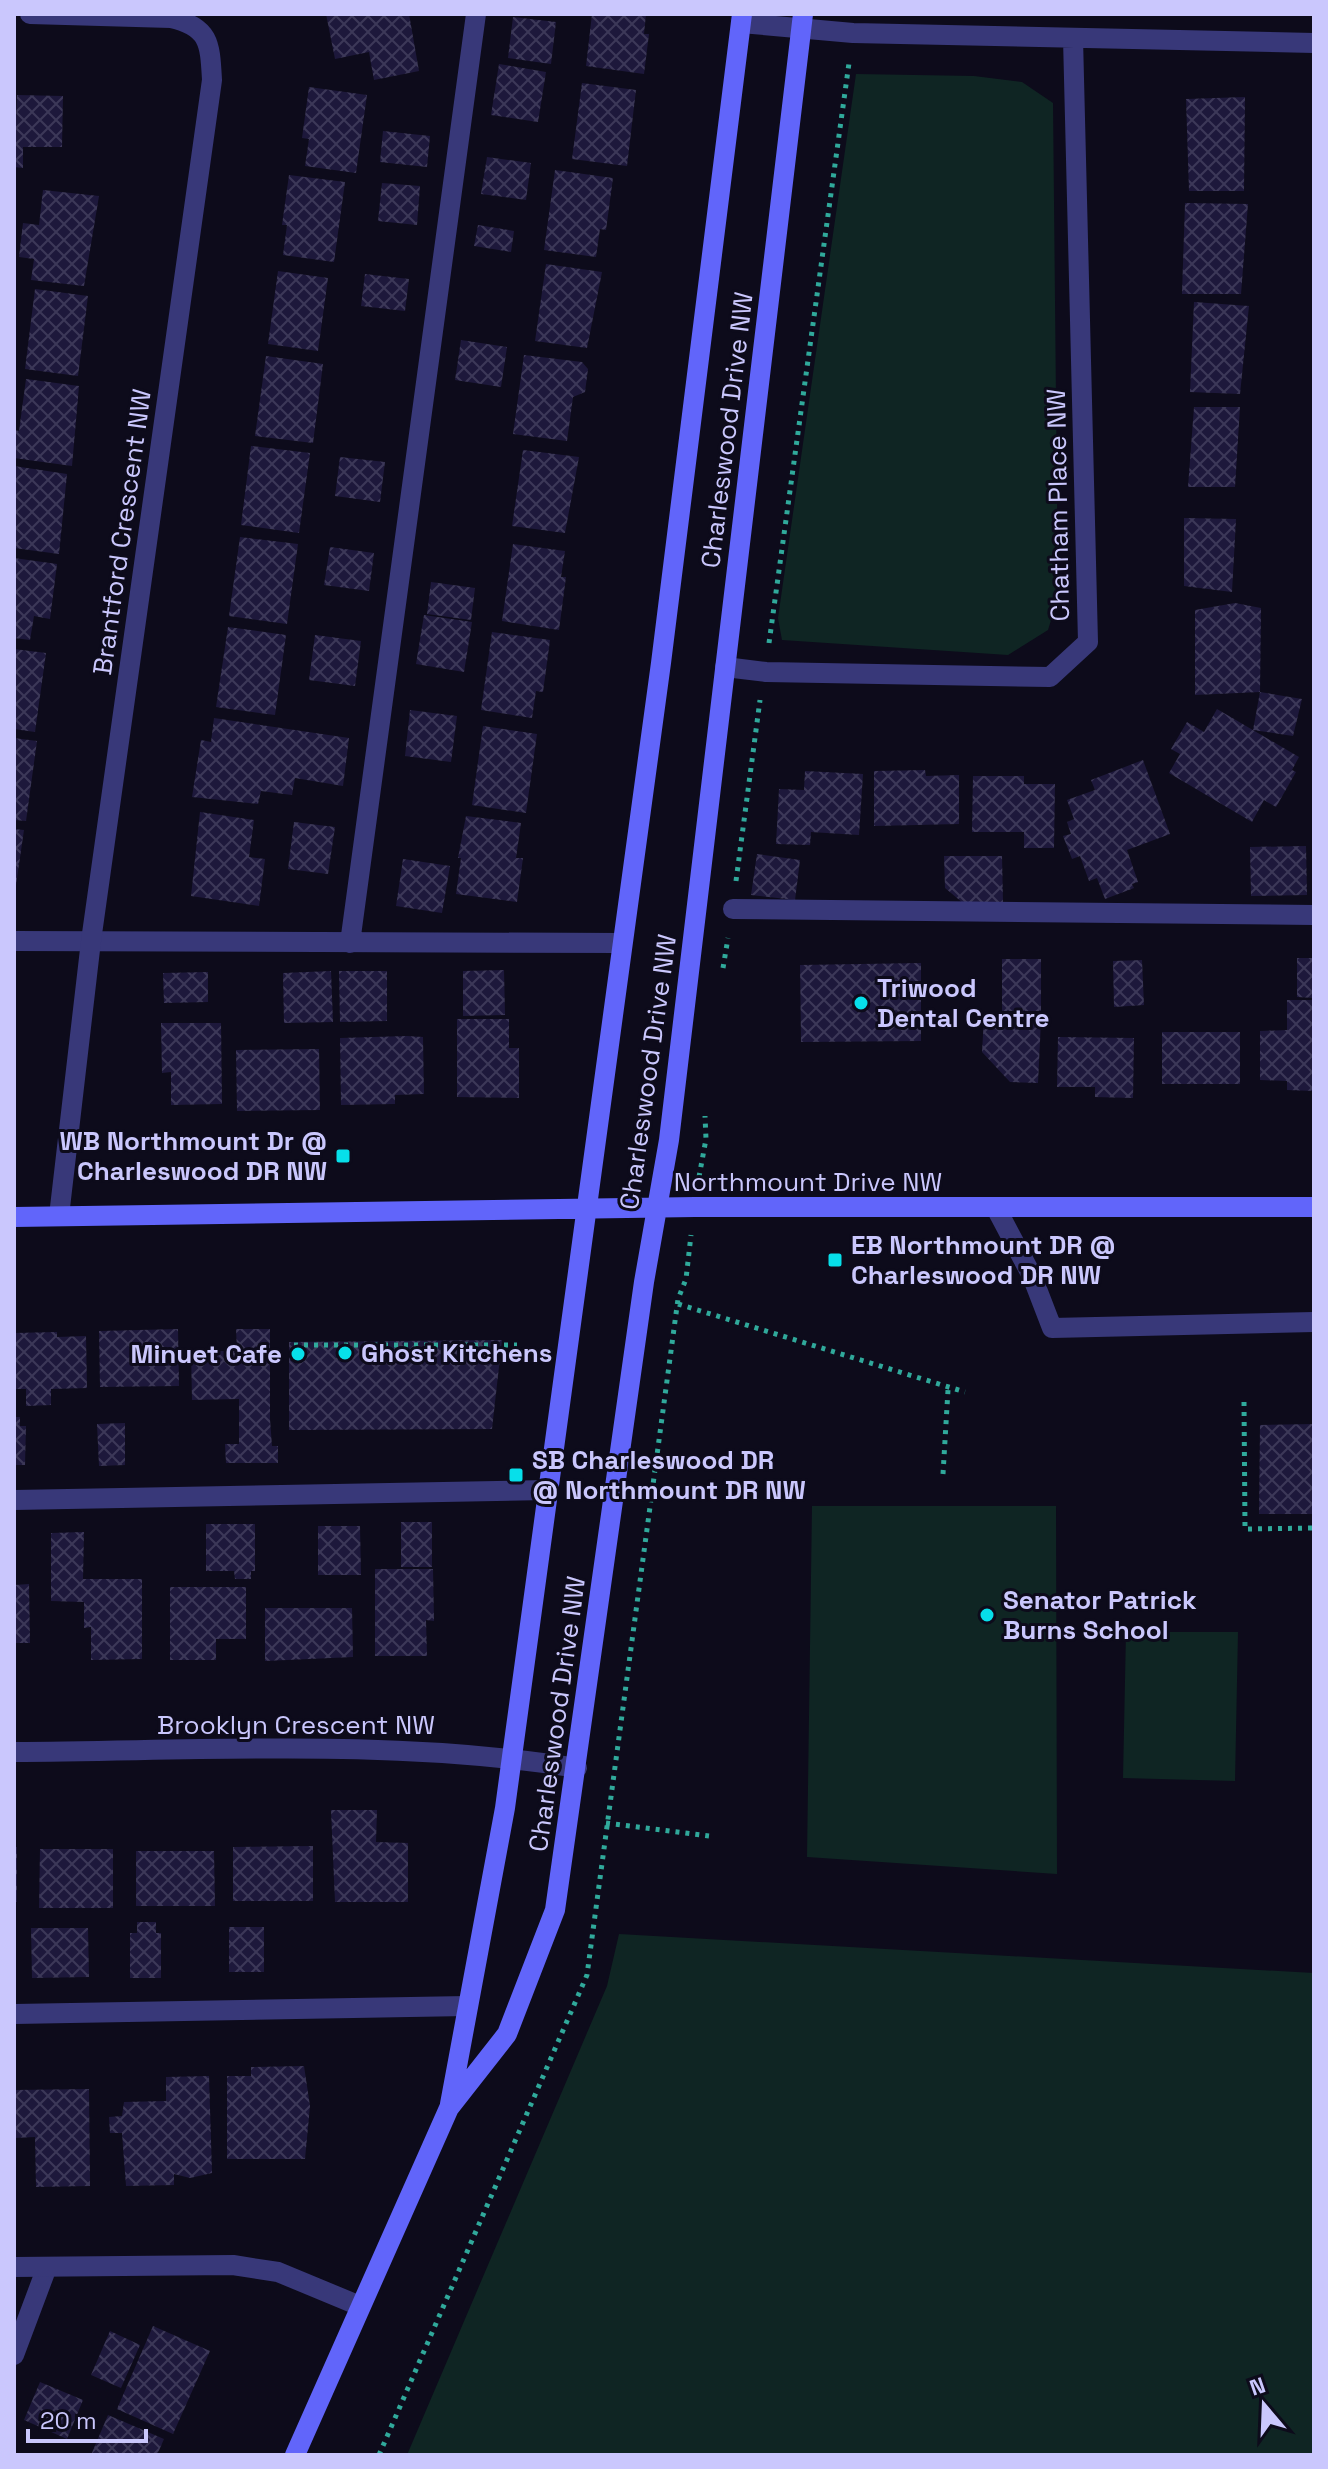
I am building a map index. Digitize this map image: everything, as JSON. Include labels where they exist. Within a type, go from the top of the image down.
[{"type":"street","name":"Brantford Crescent NW","points":[[30,14],[171,18],[190,22],[205,35],[211,54],[212,80],[91,941],[59,1216]]},
{"type":"street","points":[[350,943],[476,14]]},
{"type":"street","points":[[742,19],[802,21],[853,33],[1314,43]]},
{"type":"street","name":"Charleswood Drive NW","points":[[449,2108],[512,1757],[742,19]]},
{"type":"street","name":"Charleswood Drive NW","points":[[295,2455],[449,2108],[507,2034],[555,1910],[656,1208],[669,1140],[802,21]]},
{"type":"street","name":"Chatham Place NW","points":[[725,667],[766,672],[1050,677],[1088,642],[1073,38]]},
{"type":"street","points":[[733,909],[1314,915]]},
{"type":"street","points":[[14,941],[622,943]]},
{"type":"street","name":"Northmount Drive NW","points":[[14,1217],[656,1208],[1314,1207]]},
{"type":"street","points":[[996,1208],[1032,1276],[1052,1328],[1314,1322]]},
{"type":"street","points":[[14,1500],[547,1490]]},
{"type":"street","name":"Brooklyn Crescent NW","points":[[14,1752],[404,1749],[512,1757],[577,1768]]},
{"type":"street","points":[[14,2014],[467,2006]]},
{"type":"street","points":[[14,2267],[233,2265],[278,2272],[360,2306]]},
{"type":"street","points":[[14,2355],[39,2298],[47,2267]]},
{"type":"path","points":[[770,629],[849,66]]},
{"type":"path","points":[[678,1304],[948,1390],[965,1392]]},
{"type":"path","points":[[294,1345],[517,1345]]},
{"type":"path","points":[[943,1474],[948,1390]]},
{"type":"path","points":[[1244,1402],[1245,1529],[1314,1528]]},
{"type":"path","points":[[606,1823],[709,1836]]},
{"type":"green space","points":[[856,74],[974,76],[1022,82],[1053,103],[1058,597],[1048,630],[1008,655],[782,640],[778,618]]},
{"type":"green space","points":[[812,1506],[1056,1506],[1057,1874],[807,1857]]},
{"type":"green space","points":[[1126,1632],[1238,1632],[1235,1781],[1123,1778]]},
{"type":"green space","points":[[619,1934],[1314,1973],[1314,2455],[407,2455],[607,1986]]},
{"type":"building","points":[[326,14],[409,14],[419,71],[374,80],[369,52],[335,59]]},
{"type":"building","points":[[592,14],[646,14],[644,34],[649,34],[644,74],[586,66]]},
{"type":"building","points":[[513,17],[556,22],[551,64],[508,58]]},
{"type":"building","points":[[499,64],[546,72],[538,122],[491,115]]},
{"type":"building","points":[[582,83],[636,90],[627,166],[572,159]]},
{"type":"building","points":[[309,87],[367,95],[356,173],[305,166],[309,139],[302,138]]},
{"type":"building","points":[[17,95],[63,96],[62,147],[23,147],[23,168],[14,167]]},
{"type":"building","points":[[1245,97],[1244,191],[1189,191],[1186,99]]},
{"type":"building","points":[[383,131],[430,136],[427,167],[380,162]]},
{"type":"building","points":[[487,157],[531,163],[526,200],[481,194]]},
{"type":"building","points":[[555,170],[613,178],[606,230],[600,229],[596,257],[544,250]]},
{"type":"building","points":[[289,175],[345,182],[334,262],[283,255],[287,225],[282,225]]},
{"type":"building","points":[[382,183],[420,186],[417,225],[378,221]]},
{"type":"building","points":[[43,190],[99,196],[84,286],[31,280],[34,259],[19,257],[23,223],[39,225]]},
{"type":"building","points":[[1185,203],[1248,204],[1241,294],[1182,294]]},
{"type":"building","points":[[478,225],[514,231],[511,252],[474,246]]},
{"type":"building","points":[[546,264],[602,272],[587,348],[535,341]]},
{"type":"building","points":[[278,271],[328,278],[318,351],[268,344]]},
{"type":"building","points":[[365,274],[409,279],[405,311],[361,306]]},
{"type":"building","points":[[35,289],[88,296],[78,376],[25,369]]},
{"type":"building","points":[[1194,302],[1249,306],[1240,394],[1190,392]]},
{"type":"building","points":[[461,340],[507,347],[501,387],[455,380]]},
{"type":"building","points":[[524,355],[582,362],[588,369],[585,392],[573,397],[567,441],[513,434]]},
{"type":"building","points":[[266,356],[323,364],[313,443],[255,436]]},
{"type":"building","points":[[26,379],[79,386],[72,466],[14,458],[14,430],[19,431]]},
{"type":"building","points":[[1194,407],[1240,407],[1235,487],[1188,487]]},
{"type":"building","points":[[251,446],[310,453],[299,533],[241,525]]},
{"type":"building","points":[[523,450],[579,457],[565,533],[512,526]]},
{"type":"building","points":[[340,457],[385,462],[380,502],[335,496]]},
{"type":"building","points":[[14,466],[67,474],[59,554],[14,548]]},
{"type":"building","points":[[1184,518],[1236,519],[1232,592],[1184,586]]},
{"type":"building","points":[[240,537],[298,544],[287,624],[229,616]]},
{"type":"building","points":[[513,544],[565,551],[561,577],[566,577],[559,630],[502,621]]},
{"type":"building","points":[[330,547],[374,553],[369,591],[324,585]]},
{"type":"building","points":[[14,558],[57,564],[50,619],[34,616],[30,640],[14,638]]},
{"type":"building","points":[[431,582],[475,588],[471,620],[427,614]]},
{"type":"building","points":[[1235,603],[1261,608],[1260,692],[1195,695],[1195,610]]},
{"type":"building","points":[[424,615],[472,622],[464,672],[416,664]]},
{"type":"building","points":[[228,627],[286,635],[275,715],[216,707]]},
{"type":"building","points":[[492,632],[550,640],[543,692],[536,691],[532,718],[481,710]]},
{"type":"building","points":[[315,635],[361,641],[355,686],[309,680]]},
{"type":"building","points":[[14,649],[46,653],[35,732],[14,729]]},
{"type":"building","points":[[1260,692],[1302,699],[1293,736],[1253,730]]},
{"type":"building","points":[[1217,709],[1299,757],[1292,770],[1296,772],[1276,807],[1264,800],[1252,822],[1169,773],[1180,754],[1171,749],[1187,722],[1204,732]]},
{"type":"building","points":[[410,710],[457,716],[451,762],[405,756]]},
{"type":"building","points":[[214,718],[349,738],[343,786],[295,778],[292,795],[261,791],[258,804],[192,797],[201,740],[211,742]]},
{"type":"building","points":[[483,726],[537,734],[526,813],[472,805]]},
{"type":"building","points":[[14,738],[37,741],[26,821],[14,820]]},
{"type":"building","points":[[1143,760],[1170,834],[1127,850],[1138,882],[1132,884],[1134,888],[1105,899],[1097,878],[1089,881],[1080,856],[1072,859],[1063,836],[1071,834],[1067,822],[1074,819],[1067,800],[1095,790],[1091,780]]},
{"type":"building","points":[[925,770],[926,776],[959,775],[959,824],[874,826],[874,771]]},
{"type":"building","points":[[805,771],[863,774],[859,835],[811,832],[810,845],[776,844],[779,789],[804,790]]},
{"type":"building","points":[[973,776],[1024,776],[1024,784],[1055,784],[1054,848],[1024,848],[1024,832],[972,832]]},
{"type":"building","points":[[200,812],[254,820],[249,857],[265,859],[259,906],[191,896]]},
{"type":"building","points":[[466,816],[521,823],[516,858],[523,858],[517,902],[456,894],[461,858],[458,858]]},
{"type":"building","points":[[294,822],[335,827],[328,874],[288,869]]},
{"type":"building","points":[[14,829],[24,830],[16,885],[14,885]]},
{"type":"building","points":[[1306,846],[1307,895],[1251,896],[1250,847]]},
{"type":"building","points":[[757,854],[800,860],[795,900],[751,895]]},
{"type":"building","points":[[944,856],[1002,856],[1003,902],[963,903],[945,888]]},
{"type":"building","points":[[403,859],[450,866],[442,913],[396,906]]},
{"type":"building","points":[[1297,958],[1314,958],[1314,998],[1297,997]]},
{"type":"building","points":[[1002,959],[1041,959],[1041,1011],[1002,1011]]},
{"type":"building","points":[[1142,960],[1144,1005],[1114,1007],[1113,961]]},
{"type":"building","name":"Triwood Dental Centre","points":[[921,963],[921,1041],[801,1042],[800,965]]},
{"type":"building","points":[[504,970],[505,1015],[463,1016],[463,971]]},
{"type":"building","points":[[331,971],[333,1022],[284,1023],[283,973]]},
{"type":"building","points":[[339,971],[387,971],[387,1021],[340,1022]]},
{"type":"building","points":[[208,972],[208,1002],[164,1003],[163,973]]},
{"type":"building","points":[[1287,1000],[1314,1000],[1314,1091],[1287,1090],[1287,1081],[1260,1080],[1260,1031],[1287,1030]]},
{"type":"building","points":[[984,1018],[1041,1021],[1038,1083],[1010,1082],[982,1052]]},
{"type":"building","points":[[457,1019],[509,1019],[509,1048],[519,1048],[519,1098],[457,1097]]},
{"type":"building","points":[[161,1023],[221,1023],[222,1104],[171,1105],[171,1072],[162,1073]]},
{"type":"building","points":[[1162,1032],[1240,1032],[1240,1084],[1162,1084]]},
{"type":"building","points":[[423,1037],[424,1094],[395,1095],[395,1104],[341,1105],[340,1038]]},
{"type":"building","points":[[1058,1037],[1134,1038],[1133,1098],[1095,1097],[1095,1087],[1057,1087]]},
{"type":"building","points":[[319,1049],[320,1110],[237,1111],[236,1050]]},
{"type":"building","points":[[178,1329],[179,1386],[100,1387],[99,1331]]},
{"type":"building","points":[[236,1329],[270,1329],[270,1419],[272,1446],[278,1446],[278,1463],[226,1463],[225,1444],[239,1444],[239,1399],[192,1400],[191,1351],[237,1351]]},
{"type":"building","points":[[57,1332],[57,1337],[86,1336],[87,1388],[51,1389],[51,1405],[26,1406],[26,1389],[14,1389],[14,1333]]},
{"type":"building","points":[[502,1340],[492,1429],[289,1430],[289,1342]]},
{"type":"building","points":[[14,1417],[20,1417],[20,1426],[26,1426],[25,1465],[14,1465]]},
{"type":"building","points":[[125,1423],[125,1465],[99,1466],[97,1424]]},
{"type":"building","points":[[1314,1424],[1314,1514],[1259,1514],[1260,1425]]},
{"type":"building","points":[[401,1522],[432,1522],[432,1567],[401,1567]]},
{"type":"building","points":[[206,1524],[255,1524],[255,1571],[251,1571],[251,1579],[235,1579],[234,1571],[206,1571]]},
{"type":"building","points":[[318,1526],[360,1526],[361,1575],[318,1575]]},
{"type":"building","points":[[84,1532],[83,1579],[142,1579],[142,1659],[91,1660],[91,1627],[84,1628],[84,1602],[51,1601],[51,1533]]},
{"type":"building","points":[[375,1569],[433,1569],[434,1621],[426,1620],[427,1656],[375,1656]]},
{"type":"building","points":[[29,1584],[30,1643],[14,1643],[14,1585]]},
{"type":"building","points":[[170,1587],[246,1587],[246,1639],[216,1639],[216,1660],[170,1660]]},
{"type":"building","points":[[265,1608],[352,1608],[353,1657],[265,1661]]},
{"type":"building","points":[[331,1810],[377,1810],[376,1842],[408,1843],[408,1902],[335,1902]]},
{"type":"building","points":[[313,1846],[313,1901],[233,1901],[233,1847]]},
{"type":"building","points":[[14,1847],[17,1847],[17,1902],[14,1902]]},
{"type":"building","points":[[40,1849],[113,1849],[113,1908],[39,1908]]},
{"type":"building","points":[[136,1851],[214,1851],[215,1906],[136,1906]]},
{"type":"building","points":[[137,1922],[156,1922],[156,1933],[161,1933],[161,1978],[130,1978],[130,1933],[137,1933]]},
{"type":"building","points":[[229,1927],[264,1927],[264,1972],[229,1972]]},
{"type":"building","points":[[31,1928],[88,1928],[89,1977],[32,1978]]},
{"type":"building","points":[[304,2066],[310,2106],[305,2159],[227,2159],[227,2076],[251,2076],[251,2067]]},
{"type":"building","points":[[209,2076],[212,2173],[190,2178],[174,2174],[174,2185],[126,2186],[122,2133],[110,2133],[109,2117],[122,2116],[124,2102],[166,2101],[166,2077]]},
{"type":"building","points":[[89,2089],[90,2186],[36,2187],[35,2137],[14,2138],[14,2090]]},
{"type":"building","points":[[153,2326],[210,2351],[173,2434],[117,2409]]},
{"type":"building","points":[[110,2331],[140,2345],[121,2388],[91,2375]]},
{"type":"building","points":[[40,2382],[83,2400],[67,2439],[24,2420]]},
{"type":"building","points":[[108,2415],[164,2439],[157,2455],[91,2455]]},
{"type":"place","name":"Triwood Dental Centre","points":[[861,1003]]},
{"type":"place","name":"WB Northmount Dr @ Charleswood DR NW","points":[[343,1156]]},
{"type":"place","name":"EB Northmount DR @ Charleswood DR NW","points":[[835,1260]]},
{"type":"place","name":"Ghost Kitchens","points":[[345,1353]]},
{"type":"place","name":"Minuet Cafe","points":[[298,1354]]},
{"type":"place","name":"SB Charleswood DR @ Northmount DR NW","points":[[516,1475]]},
{"type":"place","name":"Senator Patrick Burns School","points":[[987,1615]]}]
